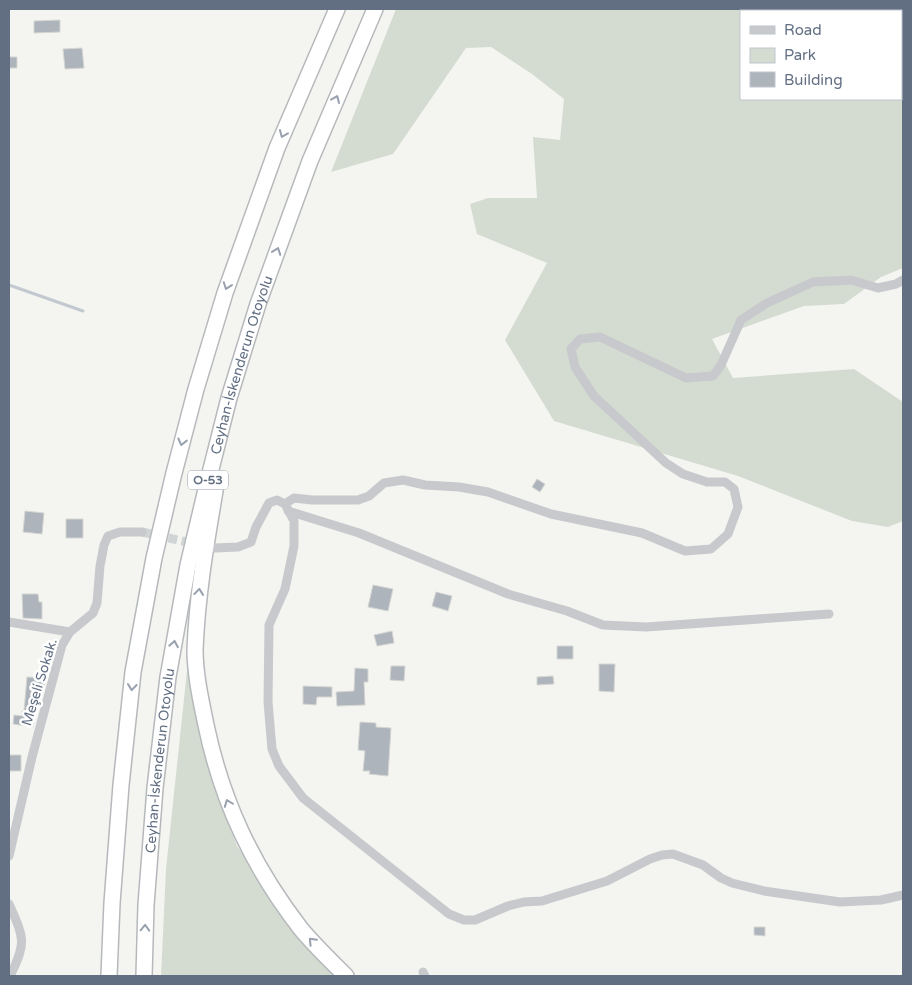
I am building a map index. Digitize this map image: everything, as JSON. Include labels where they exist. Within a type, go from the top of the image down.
[{"type":"highway","name":"O-53","points":[[109,976],[119,804],[133,672],[154,558],[174,473],[196,389],[225,293],[277,148],[338,9]]},
{"type":"highway","name":"Ceyhan-İskenderun Otoyolu","points":[[144,976],[146,905],[155,788],[168,677],[188,565],[208,481],[229,398],[258,304],[310,161],[375,9]]},
{"type":"highway","points":[[258,304],[232,410],[202,566],[195,652],[200,696],[211,750],[227,802],[248,848],[273,891],[303,931],[346,976]]},
{"type":"street","points":[[287,507],[294,498],[358,500],[369,496],[384,483],[403,480],[424,485],[459,487],[488,492],[552,514],[642,533],[685,551],[711,549],[728,534],[738,507],[734,489],[725,482],[707,482],[683,474],[666,463],[594,396],[575,367],[571,349],[580,339],[600,338],[686,378],[713,376],[721,364],[741,320],[767,303],[813,282],[851,280],[878,288],[896,284],[903,280]]},
{"type":"street","points":[[215,548],[238,547],[251,542],[256,527],[269,503],[277,500],[287,507],[359,533],[508,594],[568,611],[603,625],[646,627],[829,614]]},
{"type":"street","points":[[287,507],[294,522],[294,546],[285,589],[269,625],[268,702],[272,749],[279,766],[303,798],[449,914],[464,920],[475,920],[508,906],[524,902],[542,901],[607,881],[650,859],[673,854],[703,865],[732,883],[764,891],[840,902],[881,900],[903,895]]},
{"type":"street","points":[[9,622],[70,632],[93,613],[98,604],[100,566],[104,545],[108,536],[120,532],[142,532]]},
{"type":"street","name":"Meşeli Sokak.","points":[[9,856],[32,757],[62,646],[70,632]]},
{"type":"street","points":[[9,904],[23,942],[20,958],[10,976]]},
{"type":"green space","points":[[396,9],[867,10],[740,10],[740,100],[902,100],[903,19],[903,268],[881,277],[844,304],[804,306],[712,339],[733,378],[854,369],[903,402],[903,521],[888,527],[852,521],[738,476],[554,421],[505,340],[547,263],[477,234],[470,204],[488,198],[537,198],[533,137],[560,140],[564,99],[532,74],[491,47],[466,48],[393,154],[331,172]]},
{"type":"green space","points":[[188,661],[200,738],[237,846],[311,952],[334,976],[161,976],[166,869]]},
{"type":"building","points":[[60,20],[60,32],[34,33],[34,21]]},
{"type":"building","points":[[82,48],[84,68],[65,69],[63,49]]},
{"type":"building","points":[[9,57],[17,57],[17,68],[9,68]]},
{"type":"building","points":[[537,479],[545,484],[540,492],[532,487]]},
{"type":"building","points":[[25,511],[44,513],[42,534],[23,532]]},
{"type":"building","points":[[66,519],[83,519],[83,538],[66,538]]},
{"type":"building","points":[[373,585],[393,589],[388,611],[368,607]]},
{"type":"building","points":[[436,592],[452,596],[448,611],[432,606]]},
{"type":"building","points":[[22,594],[38,594],[39,602],[42,602],[42,619],[23,618]]},
{"type":"building","points":[[392,631],[394,643],[377,646],[374,635]]},
{"type":"building","points":[[557,646],[573,646],[573,659],[557,659]]},
{"type":"building","points":[[599,664],[615,664],[614,692],[599,691]]},
{"type":"building","points":[[391,666],[405,666],[404,681],[390,680]]},
{"type":"building","points":[[355,668],[368,669],[368,682],[364,682],[365,705],[337,706],[336,692],[354,691]]},
{"type":"building","points":[[553,676],[554,684],[537,685],[537,677]]},
{"type":"building","points":[[27,677],[46,678],[41,699],[37,699],[33,727],[13,724],[14,715],[22,716],[22,711],[24,711]]},
{"type":"building","points":[[303,686],[332,687],[332,697],[317,697],[316,705],[303,704]]},
{"type":"building","points":[[360,722],[376,723],[376,727],[391,728],[388,776],[369,774],[370,771],[363,771],[365,751],[358,750]]},
{"type":"building","points":[[9,755],[21,755],[21,771],[9,771]]},
{"type":"building","points":[[754,927],[765,927],[765,936],[754,935]]},
{"type":"waterway","points":[[9,285],[83,311]]},
{"type":"tunnel","points":[[142,532],[196,544]]}]
